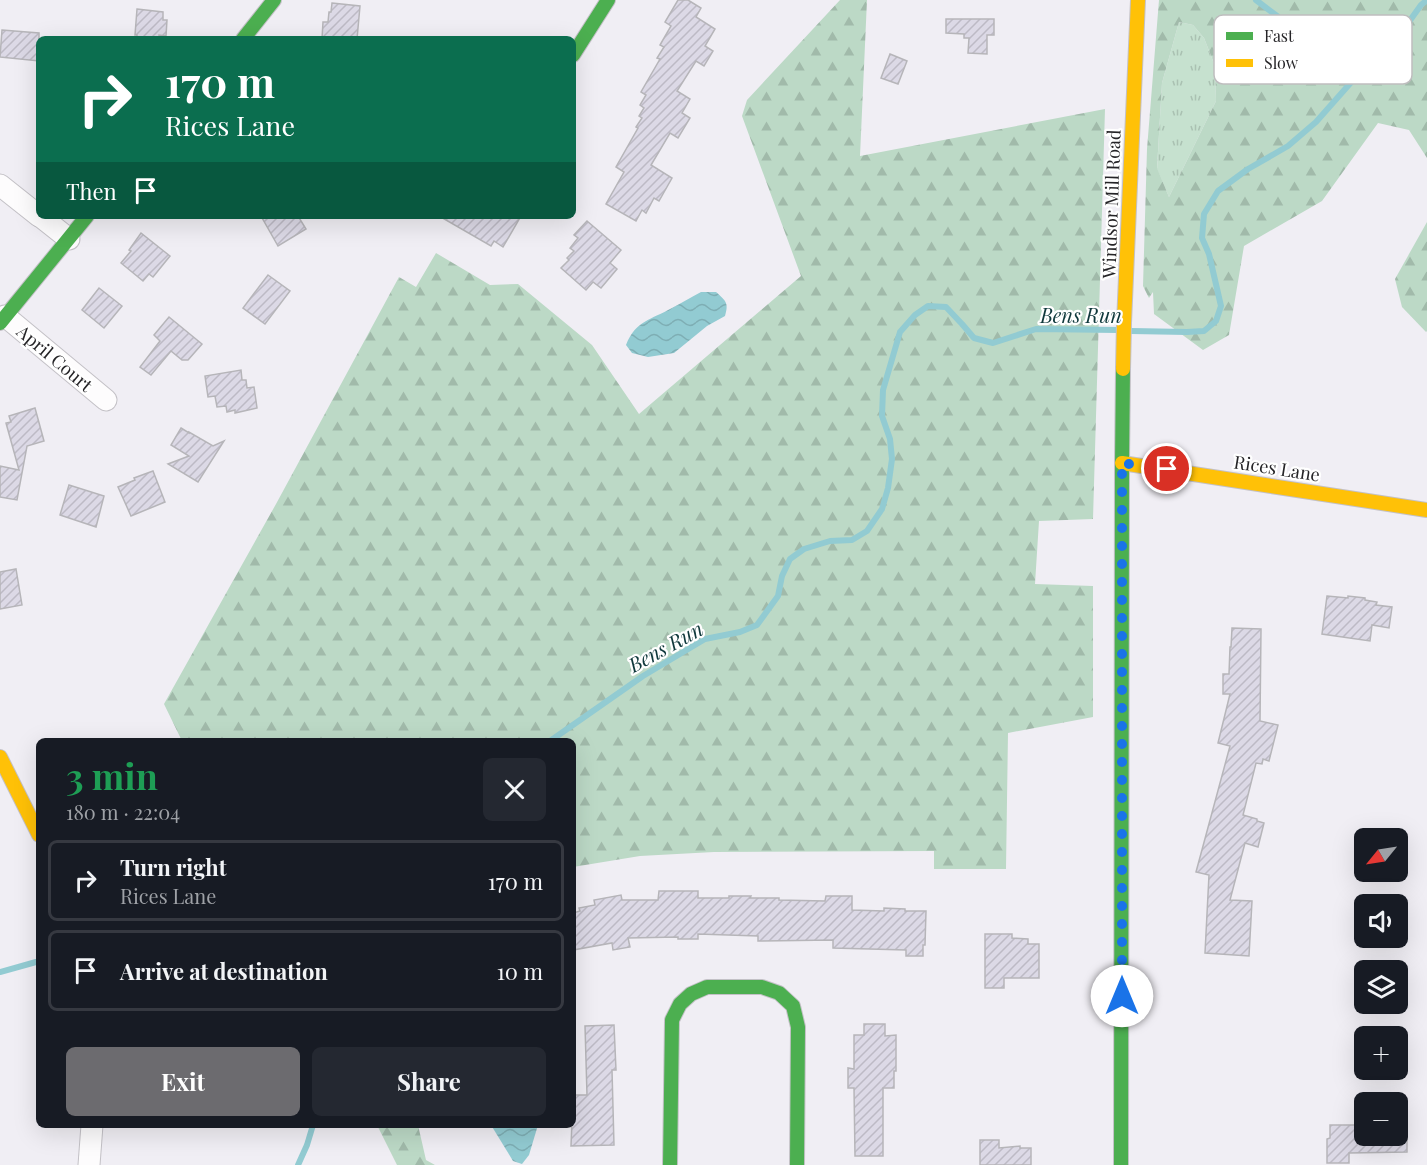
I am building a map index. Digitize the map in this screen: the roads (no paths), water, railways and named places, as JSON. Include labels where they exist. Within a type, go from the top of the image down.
[{"type":"main road","points":[[246,36],[274,0]]},
{"type":"main road","points":[[576,50],[608,0]]},
{"type":"main road","name":"Windsor Mill Road","points":[[1121,1165],[1124,323],[1138,0]]},
{"type":"main road","points":[[3,320],[85,219]]},
{"type":"main road","name":"Rices Lane","points":[[1122,463],[1427,510]]},
{"type":"main road","points":[[0,757],[36,829]]},
{"type":"main road","points":[[670,1165],[672,1020],[680,1004],[691,994],[707,987],[762,987],[779,993],[793,1006],[798,1027],[797,1165]]},
{"type":"street","points":[[0,185],[36,214]]},
{"type":"street","points":[[43,219],[69,239]]},
{"type":"street","name":"April Court","points":[[3,320],[106,400]]},
{"type":"street","points":[[89,1165],[92,1128]]},
{"type":"water","points":[[701,292],[716,292],[726,302],[725,316],[707,326],[674,353],[648,357],[632,353],[626,345],[639,325]]},
{"type":"water","points":[[493,1128],[537,1128],[529,1155],[522,1164],[513,1161]]},
{"type":"waterway","points":[[1256,0],[1276,15]]},
{"type":"waterway","name":"Bens Run","points":[[1412,18],[1427,0]]},
{"type":"waterway","name":"Bens Run","points":[[1131,331],[1204,331],[1216,321],[1221,306],[1209,254],[1202,238],[1204,214],[1218,191],[1248,169],[1288,146],[1316,122],[1350,84]]},
{"type":"waterway","name":"Bens Run","points":[[554,738],[643,676],[705,639],[740,632],[757,625],[778,596],[782,576],[790,559],[804,549],[830,541],[852,540],[867,531],[882,509],[892,459],[890,439],[882,416],[883,390],[900,332],[915,315],[928,306],[946,307],[974,338],[993,343],[1036,329],[1118,330]]},
{"type":"waterway","points":[[0,972],[36,962]]},
{"type":"waterway","name":"Bens Run","points":[[298,1165],[312,1128]]}]
